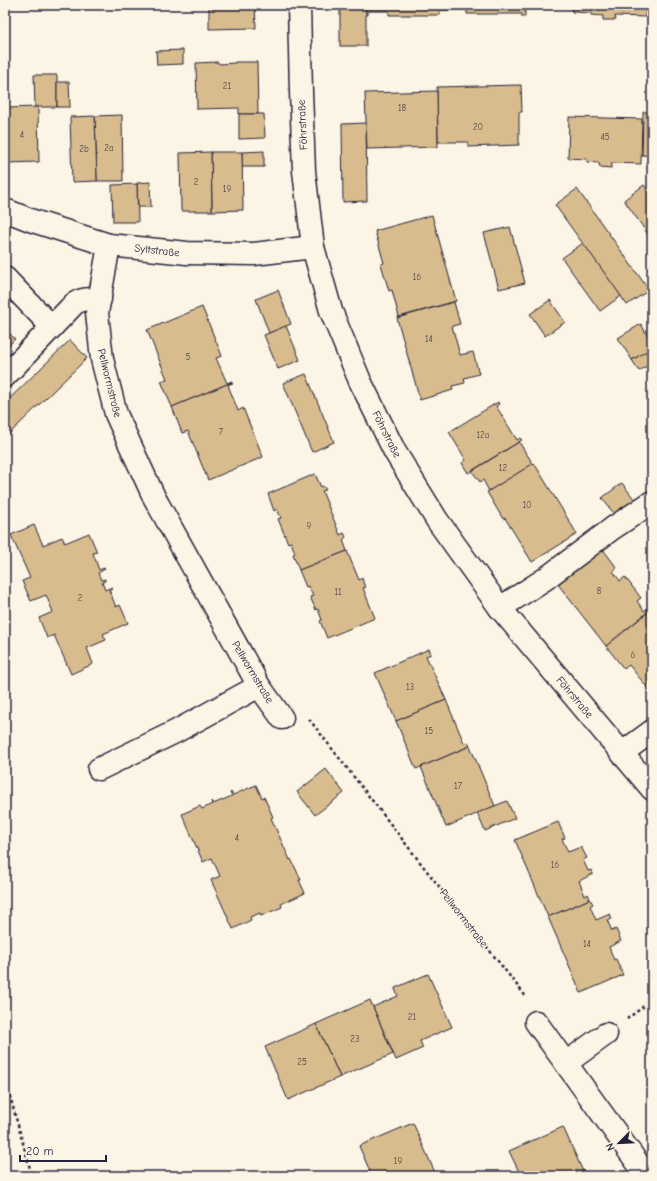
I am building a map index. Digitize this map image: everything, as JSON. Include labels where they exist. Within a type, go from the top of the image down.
[{"type":"street","name":"Föhrstraße","points":[[299,5],[300,92],[304,171],[313,247],[331,311],[360,381],[396,452],[437,520],[500,608],[652,789]]},
{"type":"street","name":"Syltstraße","points":[[5,210],[33,221],[108,245],[194,253],[254,254],[313,247]]},
{"type":"street","name":"Pellwormstraße","points":[[108,245],[97,313],[102,359],[116,414],[154,497],[259,686],[282,718]]},
{"type":"street","points":[[5,278],[52,327]]},
{"type":"street","points":[[5,376],[78,301],[84,299],[100,299]]},
{"type":"street","points":[[500,608],[545,579],[613,528],[652,502]]},
{"type":"street","points":[[99,768],[175,732],[259,686]]},
{"type":"street","points":[[622,753],[652,731]]},
{"type":"street","points":[[536,1022],[647,1176]]},
{"type":"street","points":[[566,1063],[606,1034]]},
{"type":"path","name":"Pellwormstraße","points":[[282,718],[306,715],[533,1005],[536,1022]]},
{"type":"path","points":[[606,1034],[652,1000]]},
{"type":"path","points":[[5,1078],[32,1176]]},
{"type":"building","points":[[209,5],[255,5],[256,28],[209,29]]},
{"type":"building","points":[[340,5],[366,5],[366,46],[340,46]]},
{"type":"building","points":[[366,5],[446,5],[446,10],[440,10],[440,15],[389,15],[389,11],[368,11],[368,15],[366,15]]},
{"type":"building","points":[[446,5],[525,5],[525,17],[522,17],[522,14],[467,14],[467,10],[446,10]]},
{"type":"building","points":[[572,5],[646,5],[645,17],[615,16],[616,20],[603,20],[603,16],[591,15],[591,13],[572,12]]},
{"type":"building","points":[[183,50],[183,64],[157,65],[156,51]]},
{"type":"building","points":[[218,62],[219,64],[257,62],[258,114],[239,114],[239,108],[197,109],[196,63]]},
{"type":"building","points":[[34,75],[57,75],[57,107],[35,107]]},
{"type":"building","points":[[57,82],[69,82],[70,107],[57,107]]},
{"type":"building","points":[[521,85],[522,112],[519,112],[519,145],[468,147],[468,142],[438,142],[437,87]]},
{"type":"building","points":[[437,91],[438,147],[367,149],[365,93]]},
{"type":"building","points":[[38,107],[39,162],[5,163],[5,108]]},
{"type":"building","points":[[643,112],[652,112],[652,156],[642,155]]},
{"type":"building","points":[[239,114],[264,114],[265,138],[239,139]]},
{"type":"building","points":[[122,115],[123,181],[97,181],[95,116]]},
{"type":"building","points":[[95,116],[97,181],[72,182],[70,117]]},
{"type":"building","points":[[569,117],[642,119],[641,164],[612,163],[611,168],[600,167],[599,163],[587,162],[587,159],[568,158]]},
{"type":"building","points":[[366,123],[367,201],[343,202],[342,124]]},
{"type":"building","points":[[264,151],[264,167],[242,167],[242,152]]},
{"type":"building","points":[[211,152],[242,152],[243,210],[212,211]]},
{"type":"building","points":[[211,152],[212,211],[181,211],[180,153]]},
{"type":"building","points":[[150,182],[151,207],[138,207],[137,183]]},
{"type":"building","points":[[137,184],[138,222],[113,222],[112,185]]},
{"type":"building","points":[[644,185],[652,196],[652,240],[624,200]]},
{"type":"building","points":[[577,189],[649,290],[627,305],[555,205]]},
{"type":"building","points":[[432,215],[456,301],[399,317],[392,290],[389,291],[381,264],[384,263],[375,231]]},
{"type":"building","points":[[510,227],[525,283],[499,289],[484,233]]},
{"type":"building","points":[[583,243],[621,296],[600,311],[562,258]]},
{"type":"building","points":[[278,290],[291,324],[269,333],[256,299]]},
{"type":"building","points":[[550,300],[565,322],[545,336],[530,314]]},
{"type":"building","points":[[454,302],[460,324],[452,326],[460,355],[473,352],[479,374],[464,378],[465,383],[452,386],[453,390],[420,400],[397,318]]},
{"type":"building","points":[[202,307],[222,356],[216,358],[227,383],[232,382],[172,407],[161,381],[167,379],[147,330]]},
{"type":"building","points":[[641,324],[652,344],[652,348],[632,360],[618,338]]},
{"type":"building","points":[[286,326],[300,360],[278,369],[264,335]]},
{"type":"building","points":[[5,329],[15,339],[5,349]]},
{"type":"building","points":[[70,340],[87,358],[5,438],[5,403]]},
{"type":"building","points":[[652,348],[652,363],[639,371],[632,360]]},
{"type":"building","points":[[306,374],[334,442],[312,452],[283,383]]},
{"type":"building","points":[[232,382],[233,383],[228,385],[238,411],[243,408],[263,457],[208,480],[188,431],[182,433],[172,407]]},
{"type":"building","points":[[498,402],[499,404],[496,406],[517,440],[520,438],[522,440],[468,473],[462,463],[466,460],[449,432]]},
{"type":"building","points":[[519,442],[533,464],[489,491],[483,480],[480,482],[472,471]]},
{"type":"building","points":[[534,463],[577,534],[532,562],[487,492]]},
{"type":"building","points":[[315,474],[321,487],[323,486],[326,490],[322,491],[340,535],[344,533],[346,537],[343,540],[347,551],[299,570],[293,554],[295,553],[291,542],[288,543],[278,519],[281,518],[277,509],[274,511],[268,494]]},
{"type":"building","points":[[622,483],[638,504],[618,519],[602,498]]},
{"type":"building","points":[[34,525],[43,545],[62,537],[65,543],[89,533],[97,552],[93,553],[99,570],[105,569],[98,573],[101,580],[105,579],[105,581],[102,582],[105,590],[112,587],[113,588],[109,590],[116,607],[120,605],[128,623],[103,634],[106,640],[87,648],[93,664],[71,674],[54,635],[47,638],[39,618],[53,612],[46,595],[31,601],[22,581],[30,578],[11,535]]},
{"type":"building","points":[[602,548],[617,568],[613,571],[620,581],[625,577],[641,598],[637,601],[644,611],[648,608],[650,610],[606,646],[557,583]]},
{"type":"building","points":[[347,551],[359,580],[362,578],[366,587],[363,588],[375,618],[327,638],[320,621],[322,620],[318,609],[316,610],[310,597],[313,596],[308,586],[306,587],[299,570]]},
{"type":"building","points":[[652,609],[652,681],[646,686],[629,665],[624,669],[606,646]]},
{"type":"building","points":[[429,649],[431,654],[426,656],[446,700],[396,721],[375,673]]},
{"type":"building","points":[[652,681],[652,694],[646,686]]},
{"type":"building","points":[[446,700],[464,743],[468,742],[470,746],[416,769],[396,721]]},
{"type":"building","points":[[470,746],[495,806],[446,827],[421,767]]},
{"type":"building","points":[[326,769],[344,793],[315,815],[297,792]]},
{"type":"building","points":[[256,785],[262,798],[264,797],[273,817],[271,818],[301,880],[299,880],[305,893],[281,904],[282,907],[261,916],[260,913],[250,917],[251,920],[233,929],[211,880],[220,876],[212,858],[203,862],[182,814],[200,806],[202,809],[212,804],[211,801],[213,804],[232,796],[230,793],[231,792],[233,795]]},
{"type":"building","points":[[507,801],[515,818],[485,831],[477,813]]},
{"type":"building","points":[[558,822],[565,838],[562,839],[568,852],[581,847],[587,858],[583,860],[588,871],[591,870],[593,874],[579,881],[585,896],[588,894],[590,899],[548,917],[515,840]]},
{"type":"building","points":[[590,899],[593,904],[590,906],[596,920],[610,914],[612,919],[607,920],[612,931],[616,929],[621,941],[609,947],[614,960],[616,959],[623,975],[581,993],[548,917]]},
{"type":"building","points":[[428,974],[452,1027],[420,1041],[423,1048],[396,1060],[373,1007],[398,996],[395,988]]},
{"type":"building","points":[[370,1000],[393,1054],[340,1077],[316,1024]]},
{"type":"building","points":[[316,1024],[340,1077],[288,1100],[265,1047]]},
{"type":"building","points":[[413,1123],[436,1175],[372,1176],[359,1146]]},
{"type":"building","points":[[563,1127],[585,1176],[521,1176],[509,1151]]}]
